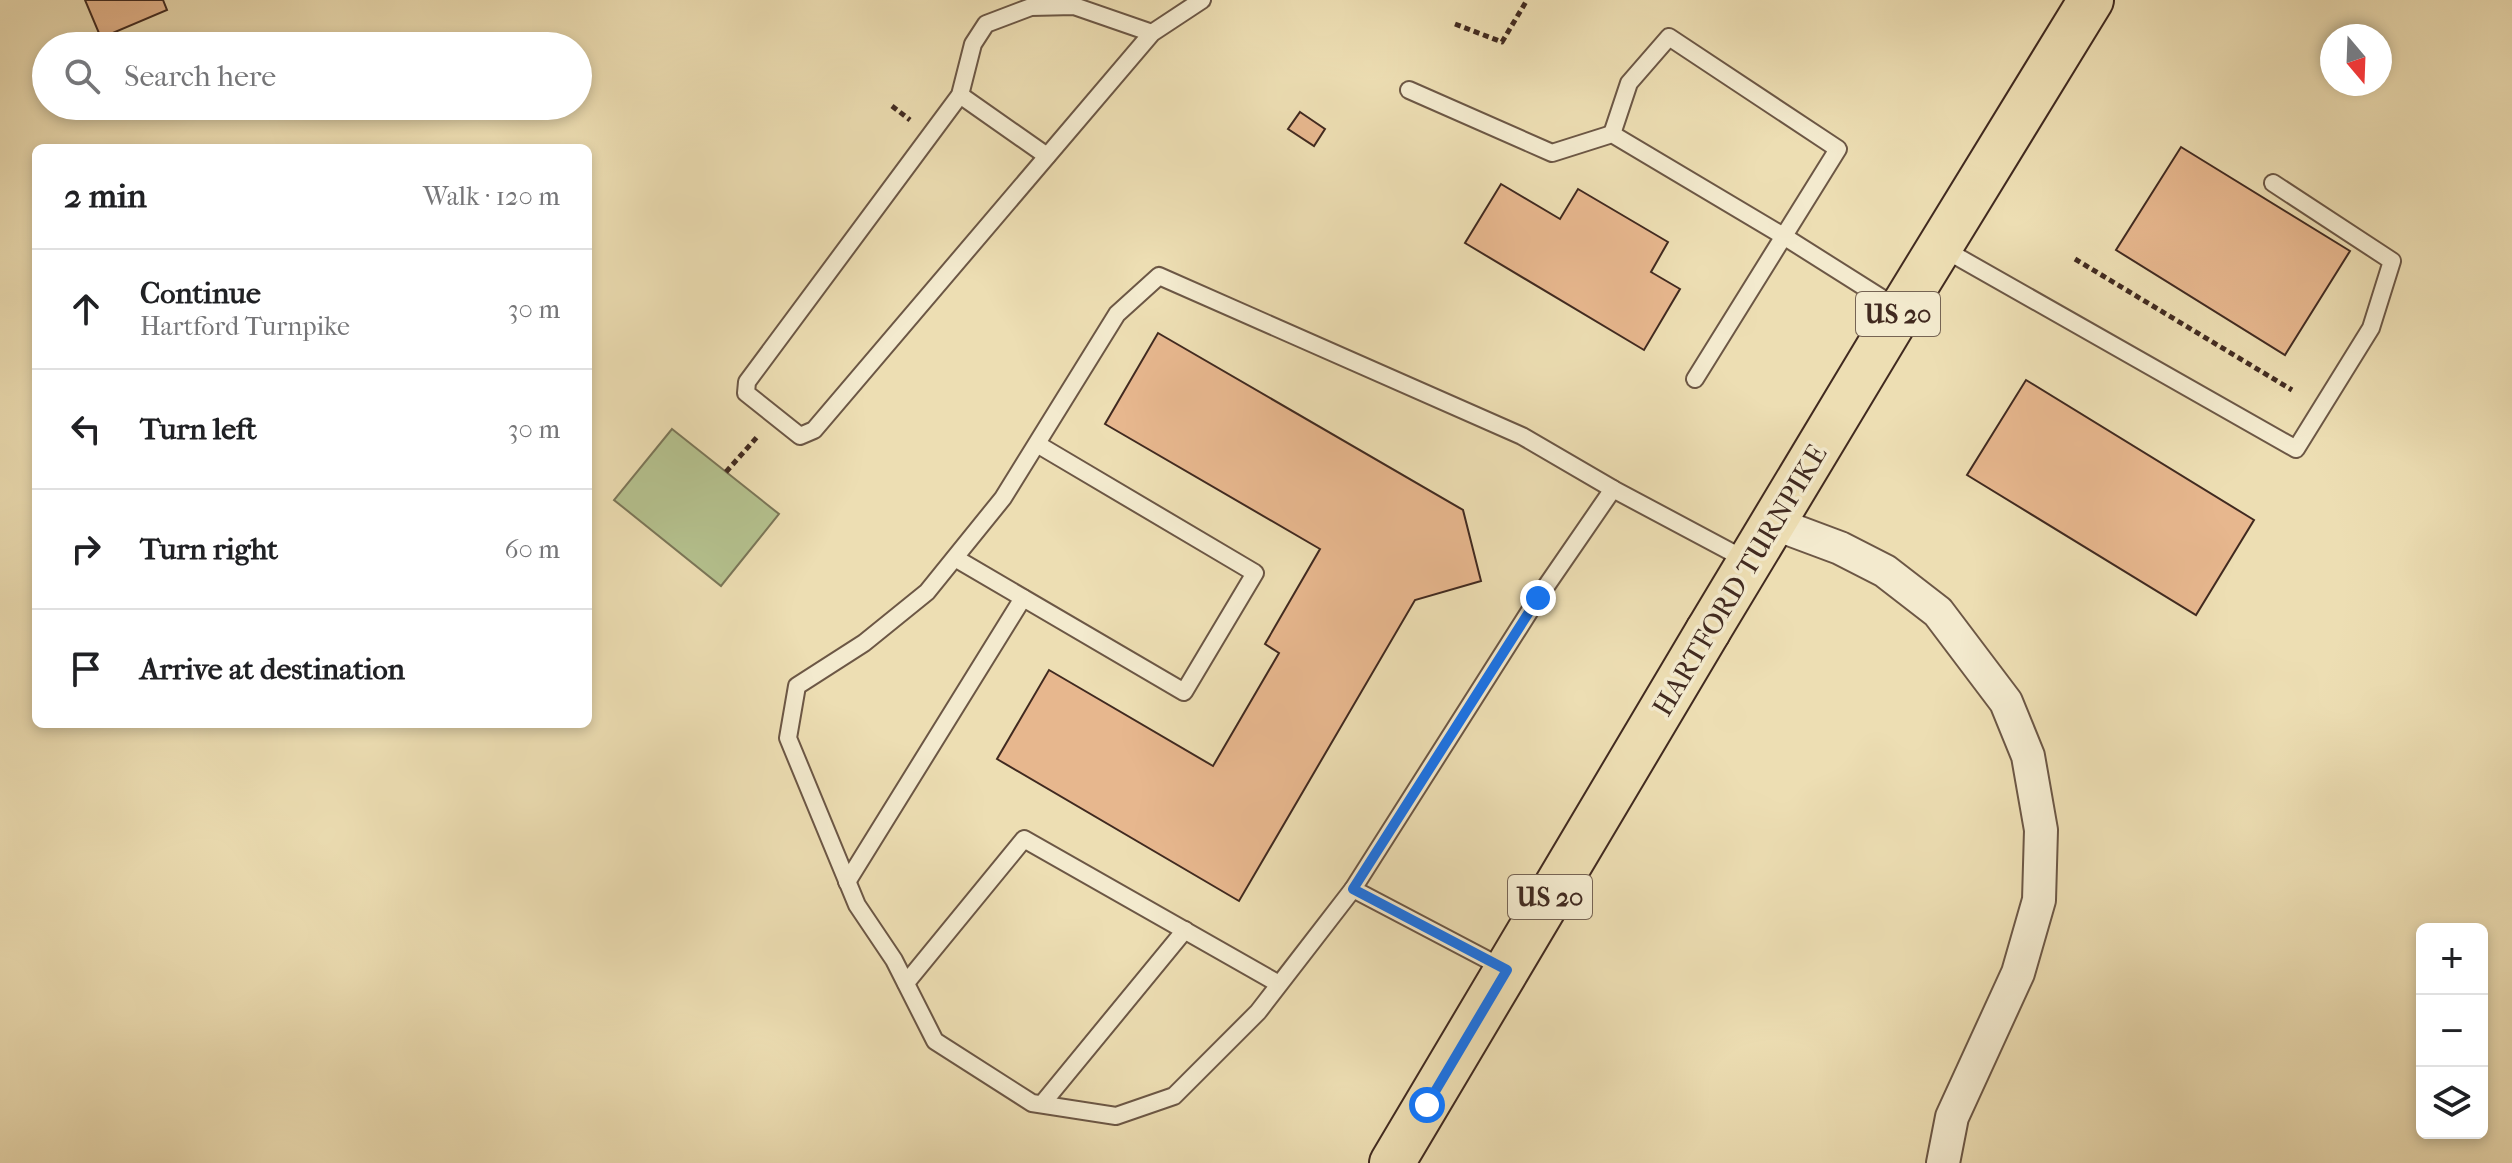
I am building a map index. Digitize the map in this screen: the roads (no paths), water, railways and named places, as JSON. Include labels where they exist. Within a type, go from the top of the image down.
[{"type":"main road","name":"HARTFORD TURNPIKE","points":[[1392,1163],[1749,562],[2091,0]]},
{"type":"street","points":[[1773,523],[1840,548],[1885,571],[1938,612],[2006,702],[2028,756],[2041,830],[2039,900],[2018,973],[1952,1117],[1943,1163]]},
{"type":"lane","points":[[1152,33],[1074,6],[1031,7],[986,24],[973,44],[960,95],[747,382],[746,393],[800,436],[814,430],[1152,33],[1202,0]]},
{"type":"lane","points":[[1612,134],[1629,83],[1669,37],[1838,149],[1695,379]]},
{"type":"lane","points":[[1409,90],[1552,153],[1612,134],[1901,310]]},
{"type":"lane","points":[[960,95],[1047,156]]},
{"type":"lane","points":[[1940,247],[2296,449],[2371,328],[2392,261],[2273,183]]},
{"type":"lane","points":[[1613,489],[1538,598],[1353,889],[1258,1012],[1174,1096],[1116,1116],[1032,1103],[935,1041],[894,960],[857,905],[788,738],[797,686],[864,643],[927,592],[1003,498],[1117,314],[1159,276],[1522,436],[1749,562]]},
{"type":"lane","points":[[955,558],[1184,692],[1255,573],[1037,444]]},
{"type":"lane","points":[[847,882],[1023,598]]},
{"type":"lane","points":[[906,983],[1024,839],[1279,984]]},
{"type":"lane","points":[[1353,889],[1507,970]]},
{"type":"lane","points":[[1042,1104],[1185,930]]}]
